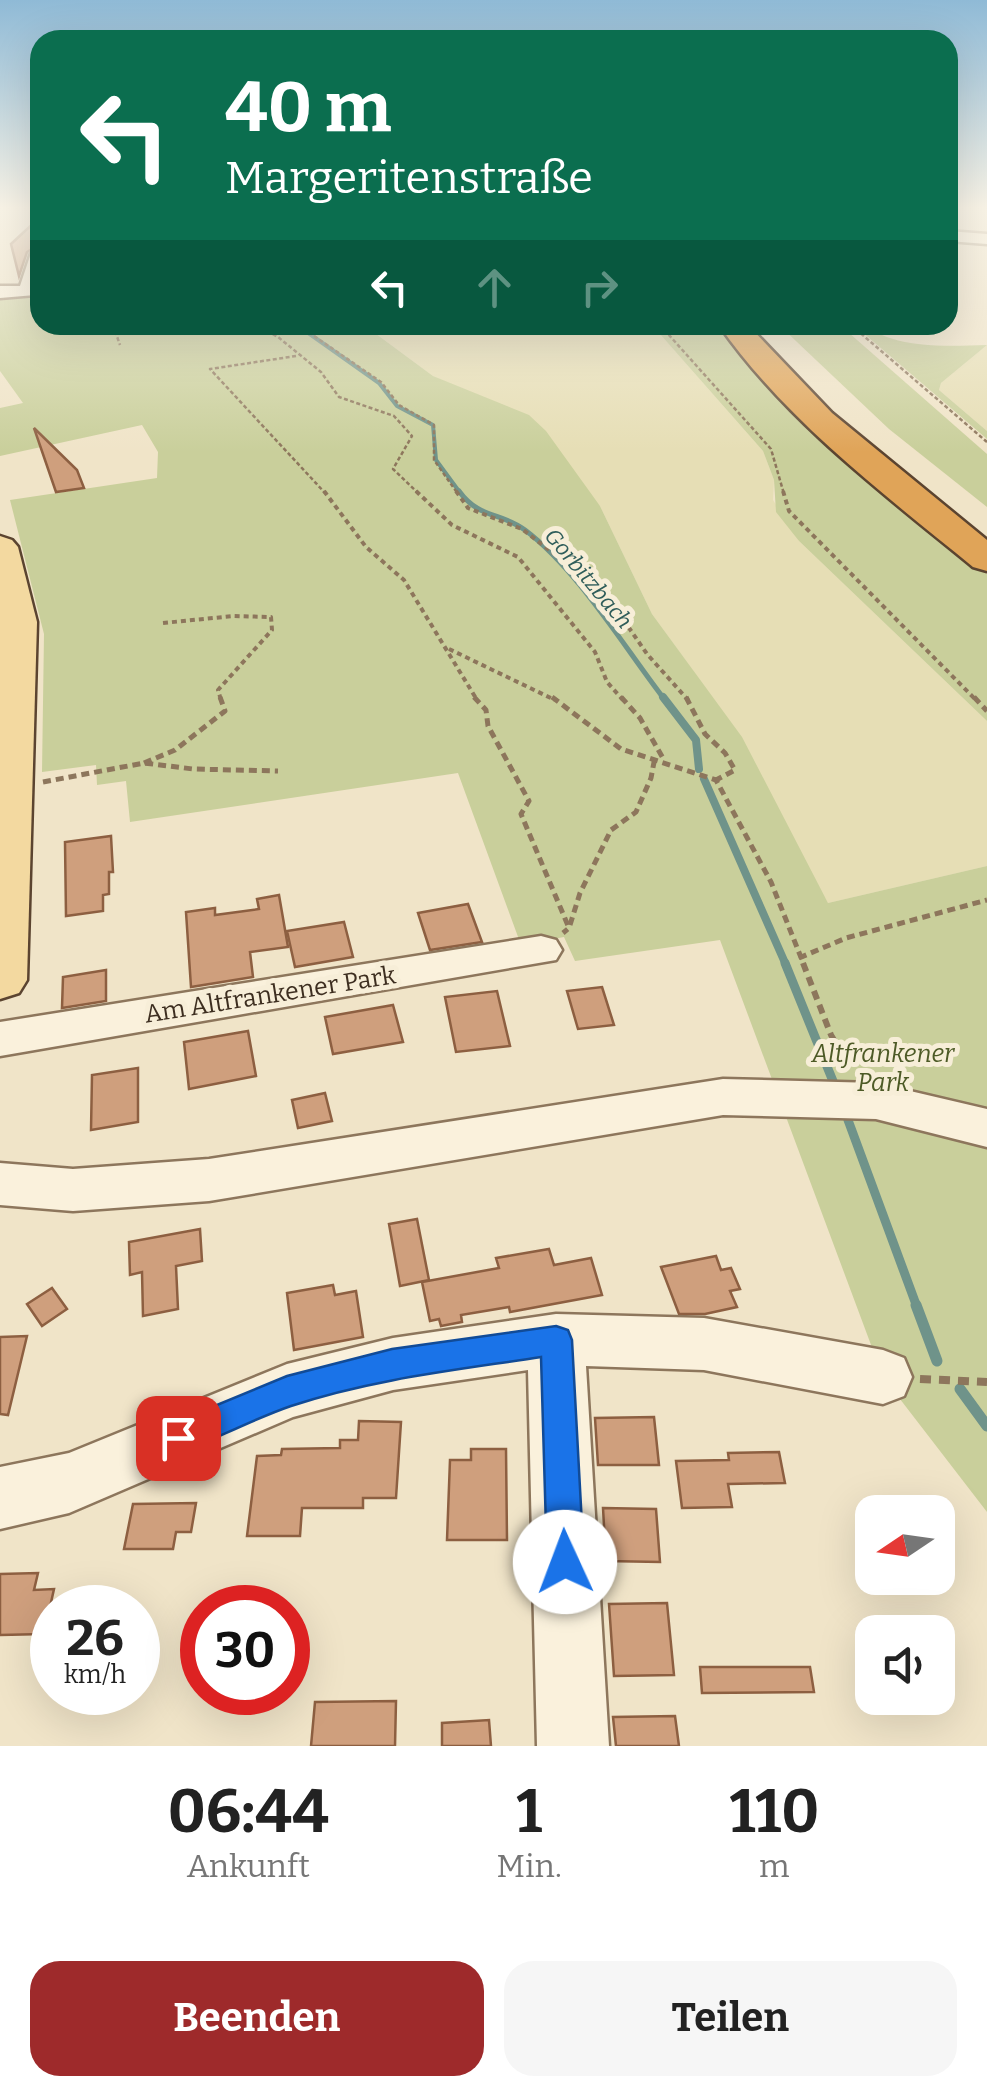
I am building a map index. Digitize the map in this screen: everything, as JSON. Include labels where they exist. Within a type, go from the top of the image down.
[{"type":"highway","points":[[742,335],[836,432],[987,559]]},
{"type":"highway","points":[[774,335],[858,419],[987,524]]},
{"type":"main road","points":[[0,547],[18,622],[9,658],[10,789],[0,980]]},
{"type":"street","points":[[0,292],[28,289]]},
{"type":"street","name":"Am Altfrankener Park","points":[[0,1039],[555,939]]},
{"type":"street","points":[[0,1184],[72,1190],[209,1180],[723,1096],[876,1102],[987,1128]]},
{"type":"street","points":[[556,1340],[573,1746]]},
{"type":"street","points":[[0,1498],[69,1483],[287,1392],[392,1364],[556,1340],[704,1344],[882,1377]]},
{"type":"path","points":[[117,335],[120,344]]},
{"type":"path","points":[[274,335],[320,372],[339,397],[394,416],[412,436],[392,469],[452,525],[518,557],[595,652],[606,682],[640,718],[664,760]]},
{"type":"path","points":[[313,335],[381,382],[399,406],[434,425],[434,460],[468,508],[522,529],[605,593],[647,654],[690,702],[706,734],[725,753],[735,770],[716,780]]},
{"type":"path","points":[[669,335],[771,449],[790,511],[987,711]]},
{"type":"path","points":[[863,335],[987,442]]},
{"type":"path","points":[[296,356],[210,370],[322,488],[366,547],[404,580],[472,696],[486,710],[488,726],[528,801],[522,814],[555,939]]},
{"type":"path","points":[[10,789],[144,762],[175,750],[225,712],[218,690],[272,630],[271,618],[234,616],[164,623]]},
{"type":"path","points":[[445,646],[488,670],[547,694],[620,748],[716,780],[786,916],[836,1048],[876,1102]]},
{"type":"path","points":[[555,939],[611,830],[636,812],[652,778],[655,757]]},
{"type":"path","points":[[144,762],[193,770],[278,771]]},
{"type":"path","points":[[800,958],[846,938],[987,900]]},
{"type":"path","points":[[882,1377],[987,1382]]},
{"type":"shaded area","points":[[378,335],[661,335],[763,451],[774,480],[773,500],[799,541],[987,721],[987,866],[828,903],[692,669],[652,614],[600,506],[473,395],[433,376]]},
{"type":"shaded area","points":[[987,345],[987,431],[939,390],[941,383]]},
{"type":"green space","name":"Altfrankener Park","points":[[30,293],[30,335],[378,335],[433,376],[529,415],[546,431],[600,506],[652,614],[742,737],[828,903],[987,866],[987,1512],[883,1377],[720,940],[575,961],[564,937],[521,945],[458,773],[130,822],[126,781],[97,785],[96,765],[42,772],[44,634],[10,500],[157,478],[158,452],[142,425],[0,456],[0,408],[23,403],[0,371],[0,294]]},
{"type":"green space","points":[[661,335],[727,335],[779,393],[846,457],[987,574],[987,721],[799,541],[776,512],[774,480],[763,451]]},
{"type":"green space","points":[[790,335],[851,335],[987,454],[987,507],[889,429]]},
{"type":"green space","points":[[866,335],[938,346],[987,345],[941,383],[939,390],[987,431],[987,439]]},
{"type":"building","points":[[34,428],[77,470],[84,488],[56,492]]},
{"type":"building","points":[[111,836],[113,872],[109,872],[109,894],[103,895],[103,911],[66,916],[65,842]]},
{"type":"building","points":[[279,895],[288,947],[250,952],[253,977],[191,987],[186,912],[215,908],[215,915],[259,909],[257,899]]},
{"type":"building","points":[[468,904],[482,942],[430,950],[418,913]]},
{"type":"building","points":[[344,922],[353,957],[295,967],[287,931]]},
{"type":"building","points":[[106,970],[106,1001],[62,1008],[63,977]]},
{"type":"building","points":[[602,987],[614,1025],[578,1029],[567,991]]},
{"type":"building","points":[[497,991],[510,1046],[456,1052],[445,997]]},
{"type":"building","points":[[393,1005],[403,1042],[333,1054],[325,1017]]},
{"type":"building","points":[[248,1031],[256,1076],[189,1089],[184,1042]]},
{"type":"building","points":[[138,1068],[138,1122],[91,1130],[92,1075]]},
{"type":"building","points":[[325,1093],[332,1121],[298,1128],[292,1100]]},
{"type":"building","points":[[417,1219],[429,1280],[400,1286],[389,1224]]},
{"type":"building","points":[[200,1229],[202,1261],[176,1266],[178,1309],[143,1316],[142,1272],[130,1275],[129,1242]]},
{"type":"building","points":[[549,1249],[554,1265],[591,1258],[602,1295],[510,1312],[509,1307],[461,1315],[462,1322],[441,1326],[439,1319],[430,1321],[422,1282],[499,1268],[496,1258]]},
{"type":"building","points":[[716,1256],[721,1270],[731,1268],[740,1289],[730,1291],[737,1307],[705,1314],[679,1314],[661,1267]]},
{"type":"building","points":[[333,1285],[335,1295],[356,1291],[363,1337],[294,1350],[287,1293]]},
{"type":"building","points":[[52,1288],[67,1309],[42,1326],[27,1304]]},
{"type":"building","points":[[27,1336],[8,1415],[0,1414],[0,1337]]},
{"type":"building","points":[[654,1417],[659,1465],[598,1465],[595,1418]]},
{"type":"building","points":[[359,1421],[401,1422],[396,1498],[363,1498],[363,1508],[302,1508],[300,1536],[247,1536],[257,1456],[281,1455],[282,1449],[340,1448],[340,1440],[358,1440]]},
{"type":"building","points":[[471,1449],[506,1449],[507,1540],[447,1540],[450,1460],[471,1460]]},
{"type":"building","points":[[779,1452],[785,1483],[728,1484],[732,1507],[682,1508],[676,1461],[729,1460],[728,1453]]},
{"type":"building","points":[[196,1503],[191,1532],[176,1532],[173,1549],[124,1549],[133,1504]]},
{"type":"building","points":[[603,1508],[656,1509],[660,1562],[606,1561]]},
{"type":"building","points":[[38,1573],[35,1585],[30,1585],[30,1634],[0,1635],[0,1574]]},
{"type":"building","points":[[667,1603],[674,1675],[614,1676],[609,1604]]},
{"type":"building","points":[[700,1667],[810,1667],[814,1692],[702,1693]]},
{"type":"building","points":[[396,1701],[395,1746],[311,1746],[315,1702]]},
{"type":"building","points":[[675,1716],[679,1746],[616,1746],[613,1717]]},
{"type":"building","points":[[489,1720],[491,1746],[442,1746],[442,1723]]},
{"type":"waterway","name":"Gorbitzbach","points":[[311,335],[379,383],[397,406],[433,425],[436,460],[461,494]]},
{"type":"waterway","name":"Gorbitzbach","points":[[459,491],[474,506],[516,524],[545,547],[582,587],[665,700]]},
{"type":"waterway","name":"Gorbitzbach","points":[[663,697],[696,740],[699,769]]},
{"type":"waterway","name":"Gorbitzbach","points":[[704,779],[786,965]]},
{"type":"waterway","name":"Gorbitzbach","points":[[785,963],[837,1091]]},
{"type":"waterway","name":"Gorbitzbach","points":[[848,1120],[917,1307]]},
{"type":"waterway","name":"Gorbitzbach","points":[[916,1305],[937,1361]]},
{"type":"waterway","name":"Gorbitzbach","points":[[960,1389],[987,1426]]},
{"type":"route","points":[[178,1438],[287,1392],[322,1382],[392,1364],[556,1340],[565,1562]]}]
